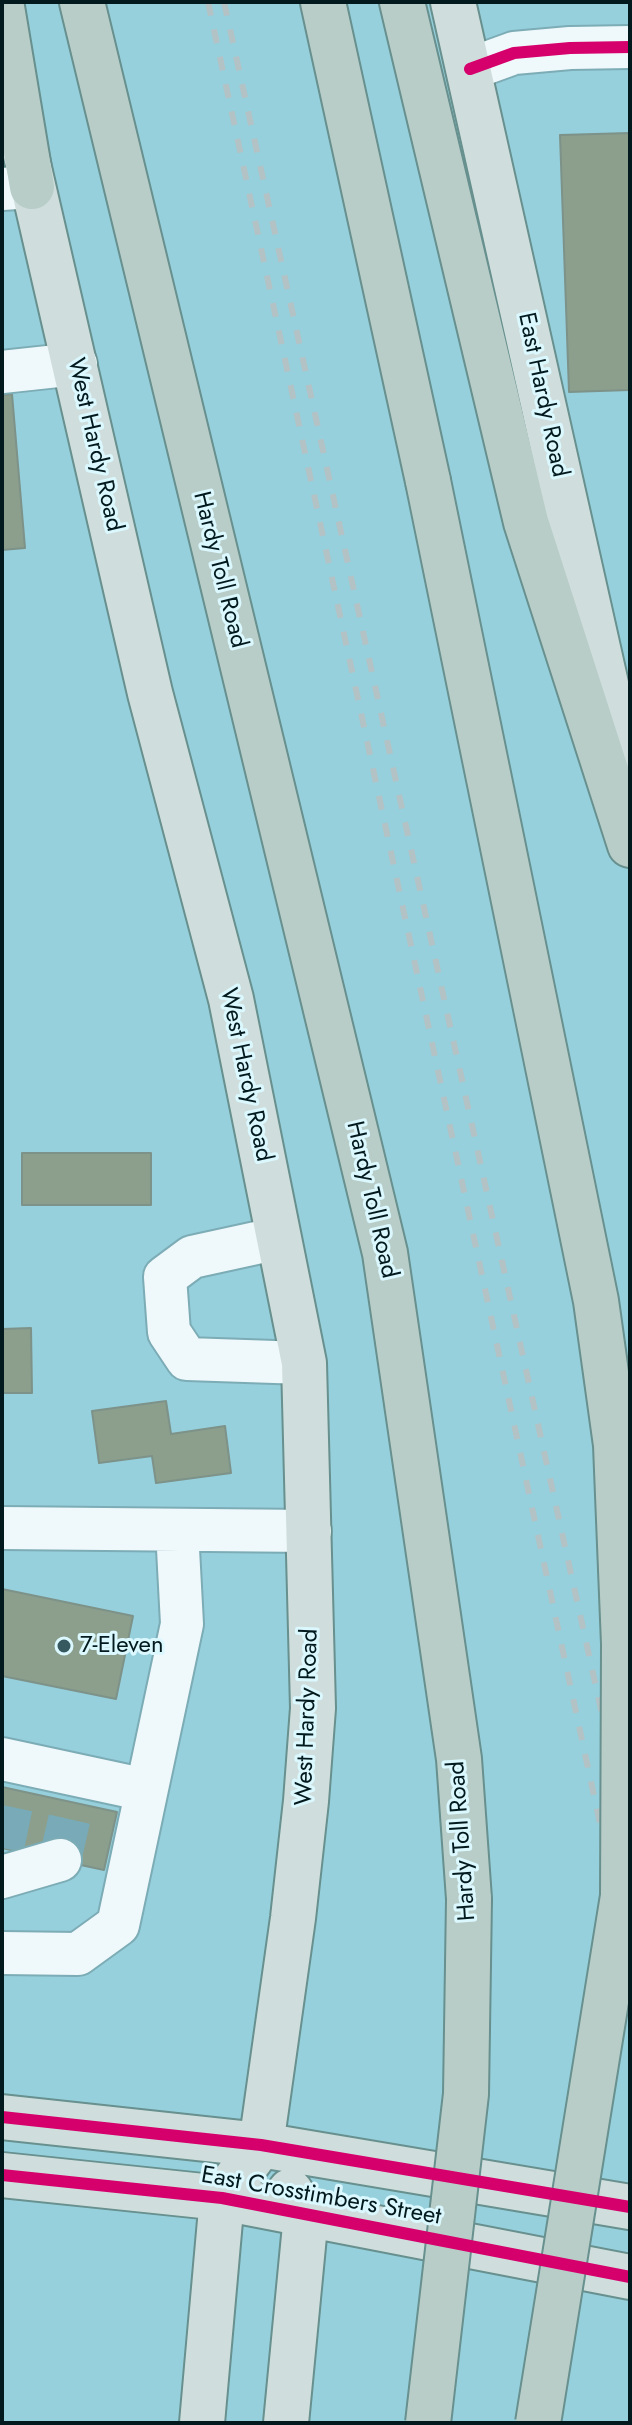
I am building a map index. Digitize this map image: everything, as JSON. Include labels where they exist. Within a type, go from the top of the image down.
[{"type":"highway","name":"Hardy Toll Road","points":[[82,2],[385,1253],[459,1759],[469,1899],[466,2094],[428,2423]]},
{"type":"highway","points":[[323,2],[428,481],[596,1301],[616,1445],[624,1644],[623,1896],[538,2423]]},
{"type":"highway","points":[[402,2],[526,522],[630,845]]},
{"type":"highway","points":[[2,7],[17,188]]},
{"type":"main road","name":"East Hardy Road","points":[[453,2],[630,788]]},
{"type":"main road","name":"West Hardy Road","points":[[2,24],[17,188],[76,364],[150,693],[231,999],[304,1363],[312,1723],[293,1918],[261,2145]]},
{"type":"main road","name":"East Crosstimbers Street","points":[[2,2117],[261,2145],[630,2207]]},
{"type":"main road","points":[[202,2423],[222,2198],[261,2145],[306,2215],[286,2423]]},
{"type":"main road","name":"East Crosstimbers Street","points":[[2,2175],[222,2198],[630,2277]]},
{"type":"street","points":[[470,69],[514,53],[630,47]]},
{"type":"street","points":[[2,372],[76,364]]},
{"type":"street","points":[[279,1238],[192,1257],[165,1277],[169,1332],[187,1359],[304,1363]]},
{"type":"street","points":[[2,1528],[310,1531]]},
{"type":"street","points":[[2,1953],[78,1954],[118,1925],[182,1624],[177,1530]]},
{"type":"street","points":[[13,1772],[146,1790]]},
{"type":"street","points":[[13,1772],[73,1803]]},
{"type":"street","points":[[2,1877],[60,1860]]},
{"type":"building","points":[[630,133],[630,390],[569,392],[560,135]]},
{"type":"building","points":[[12,394],[25,548],[2,550],[2,395]]},
{"type":"building","points":[[22,1153],[151,1153],[151,1205],[22,1205]]},
{"type":"building","points":[[31,1328],[32,1393],[2,1393],[2,1329]]},
{"type":"building","points":[[166,1401],[171,1434],[225,1426],[231,1473],[156,1483],[152,1456],[99,1463],[92,1411]]},
{"type":"building","name":"7-Eleven","points":[[2,1589],[133,1616],[116,1699],[2,1676]]},
{"type":"building","points":[[2,1787],[117,1812],[104,1870],[2,1848]]},
{"type":"tunnel","points":[[3,1848],[15,1790]]},
{"type":"tunnel","points":[[60,1860],[73,1803]]},
{"type":"railway","points":[[208,2],[630,1963]]},
{"type":"railway","points":[[224,2],[630,1841]]},
{"type":"cycle path","points":[[470,69],[514,53],[630,47]]},
{"type":"cycle path","points":[[2,2117],[261,2145],[630,2207]]},
{"type":"cycle path","points":[[2,2175],[222,2198],[630,2277]]},
{"type":"place","name":"7-Eleven","points":[[64,1646]]}]
